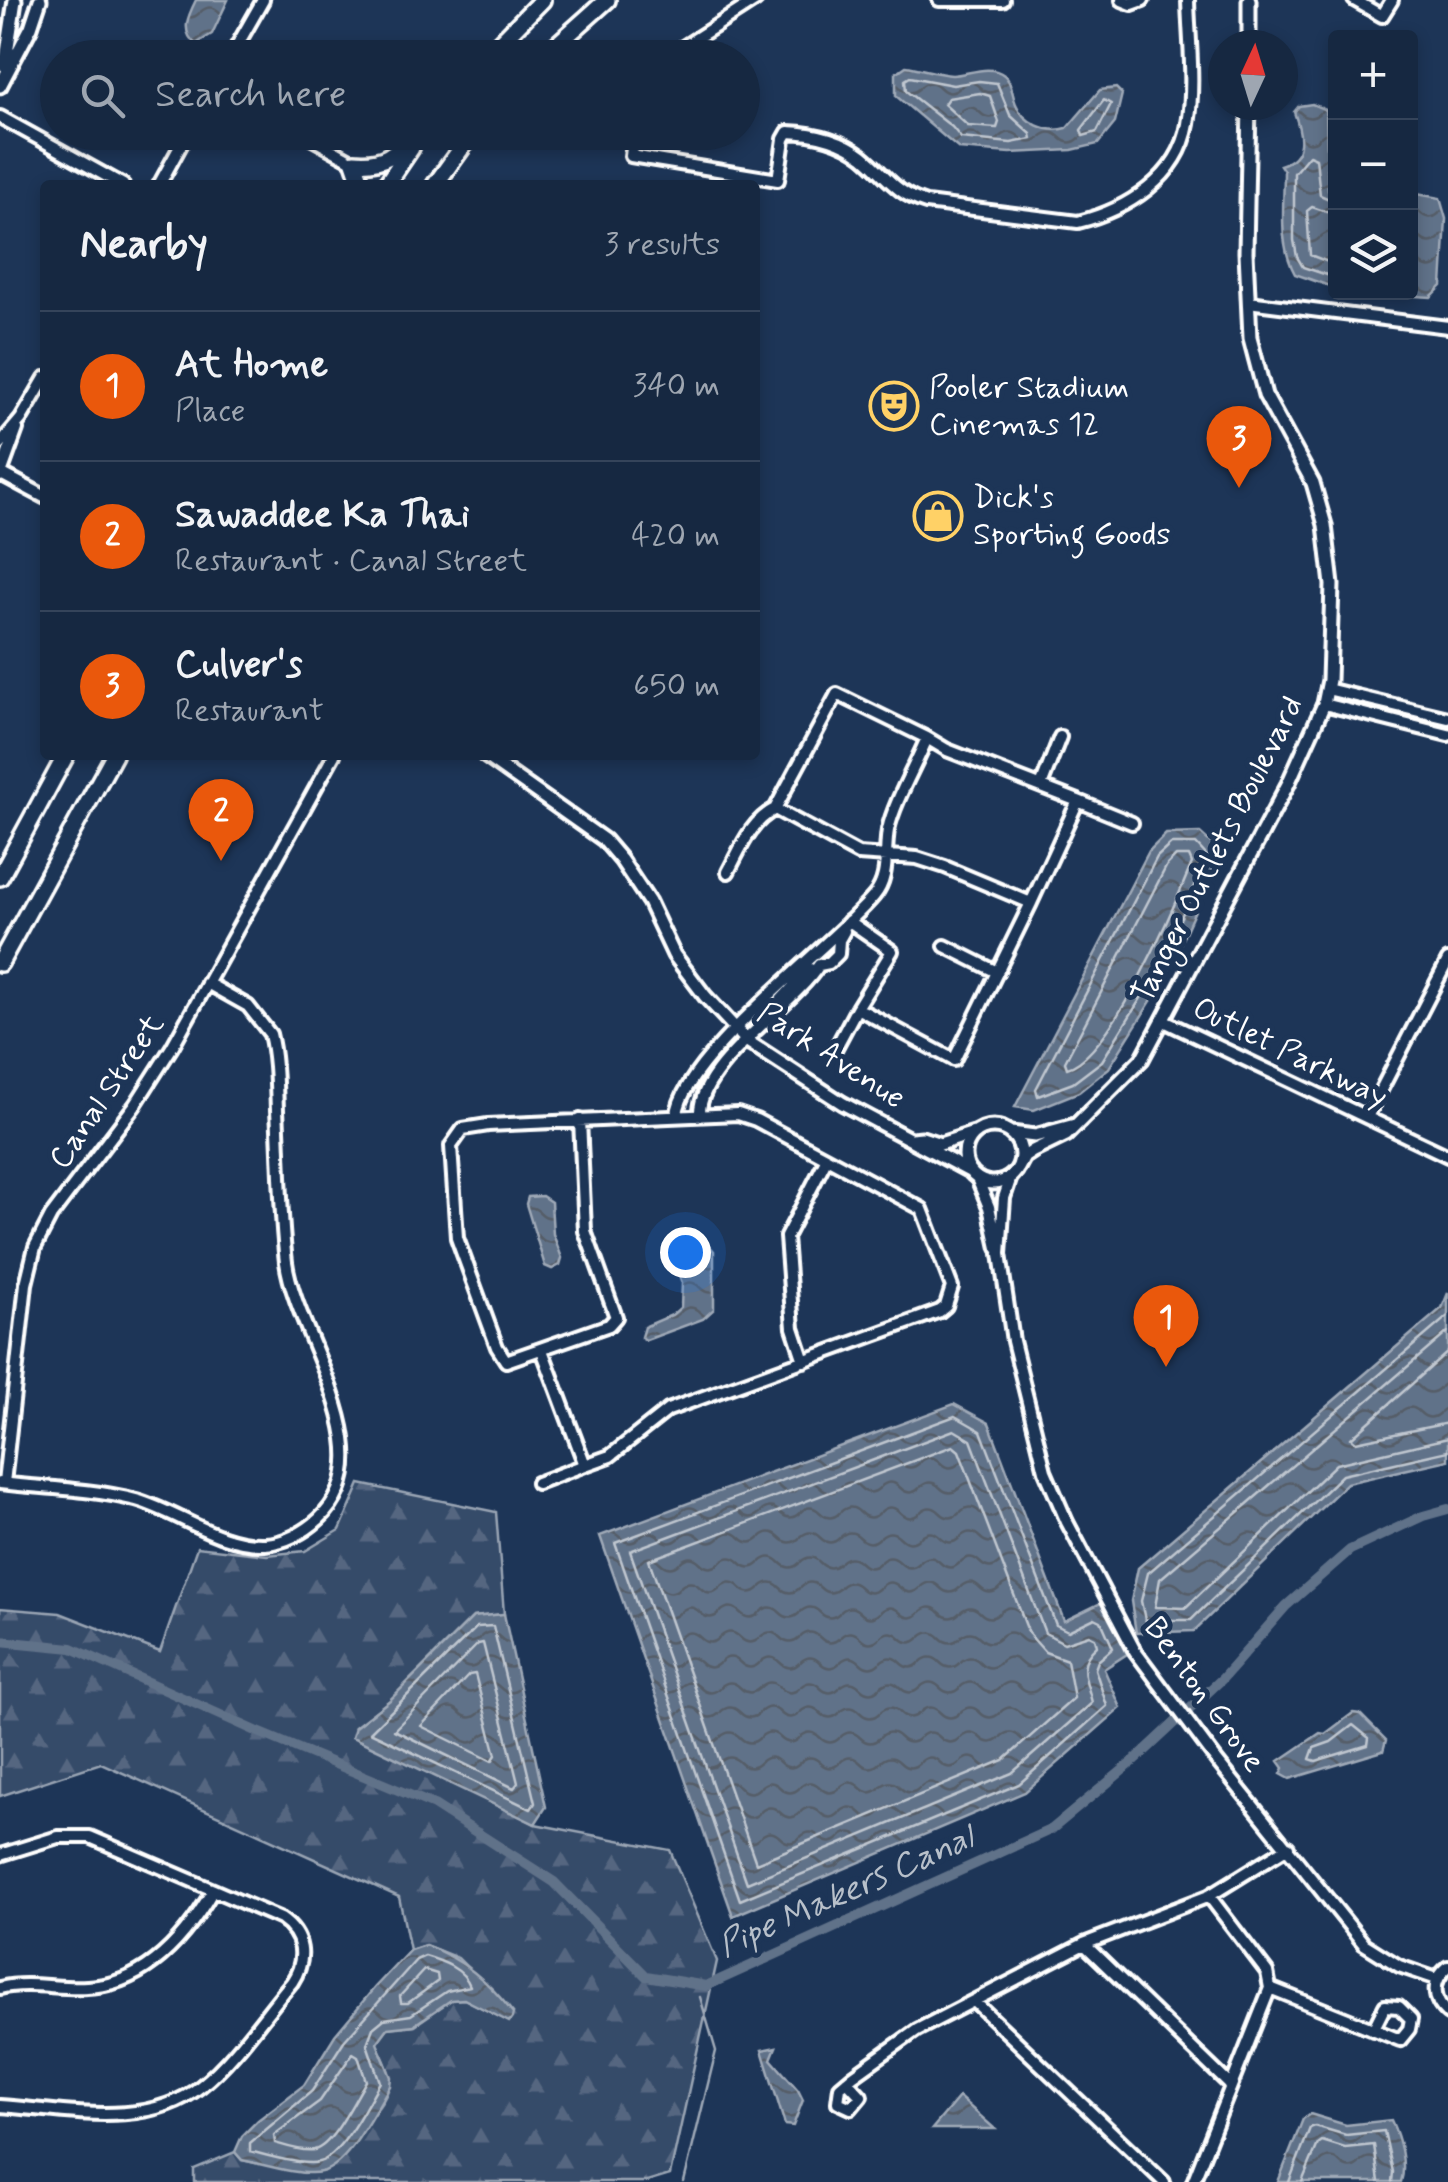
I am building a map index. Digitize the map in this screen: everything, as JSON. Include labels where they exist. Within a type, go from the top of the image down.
[{"type":"main road","points":[[502,40],[542,0]]},
{"type":"main road","points":[[562,40],[607,0]]},
{"type":"main road","points":[[360,180],[354,162],[387,160],[400,150]]},
{"type":"main road","points":[[389,180],[410,150]]},
{"type":"main road","points":[[439,180],[460,150]]},
{"type":"main road","points":[[0,877],[63,760]]},
{"type":"main road","points":[[0,962],[111,760]]},
{"type":"street","points":[[2,80],[15,0]]},
{"type":"street","points":[[2,80],[31,27],[40,0]]},
{"type":"street","points":[[240,40],[263,0]]},
{"type":"street","points":[[694,40],[756,0]]},
{"type":"street","points":[[943,0],[1002,0]]},
{"type":"street","points":[[1124,1],[1132,4],[1143,0]]},
{"type":"street","points":[[632,150],[631,156],[778,180],[784,140],[788,132],[798,132],[839,142],[860,154],[904,196],[926,203],[1078,222],[1117,210],[1148,190],[1177,155],[1189,122],[1188,0]]},
{"type":"street","points":[[1249,30],[1250,0]]},
{"type":"street","points":[[1353,0],[1382,16],[1392,0]]},
{"type":"street","points":[[0,117],[40,139]]},
{"type":"street","name":"Tanger Outlets Boulevard","points":[[1014,1172],[1024,1157],[1066,1134],[1142,1058],[1288,784],[1324,704],[1332,585],[1325,525],[1313,483],[1258,376],[1250,338],[1248,120]]},
{"type":"street","points":[[60,150],[115,180]]},
{"type":"street","points":[[162,180],[178,150]]},
{"type":"street","points":[[332,150],[354,162]]},
{"type":"street","points":[[1248,302],[1448,326]]},
{"type":"street","points":[[40,387],[21,419],[0,474],[40,494]]},
{"type":"street","points":[[0,444],[21,419]]},
{"type":"street","points":[[1327,689],[1448,718]]},
{"type":"street","points":[[728,872],[749,832],[762,816],[775,809],[837,694],[948,750],[1132,822]]},
{"type":"street","points":[[1324,704],[1448,735]]},
{"type":"street","points":[[1041,786],[1060,736]]},
{"type":"street","points":[[677,1115],[686,1083],[735,1030],[876,894],[884,880],[889,827],[927,738]]},
{"type":"street","name":"Canal Street","points":[[2,1483],[26,1284],[35,1248],[51,1216],[135,1105],[331,760]]},
{"type":"street","name":"Park Avenue","points":[[491,760],[583,824],[618,856],[649,902],[674,954],[704,996],[747,1041],[842,1103],[974,1175]]},
{"type":"street","points":[[858,1008],[954,1060],[1032,904],[1078,800]]},
{"type":"street","points":[[775,809],[858,854],[918,858],[1032,904]]},
{"type":"street","points":[[700,1114],[706,1086],[772,1013],[796,995],[819,965],[829,963],[838,954],[847,922]]},
{"type":"street","points":[[834,1051],[892,951],[847,922]]},
{"type":"street","points":[[945,946],[997,972]]},
{"type":"street","points":[[1367,1118],[1448,960]]},
{"type":"street","points":[[2,1483],[138,1500],[230,1539],[264,1544],[282,1541],[312,1525],[333,1502],[344,1478],[347,1454],[342,1427],[286,1265],[270,1034],[248,1006],[207,983]]},
{"type":"street","name":"Outlet Parkway","points":[[1164,1021],[1448,1156]]},
{"type":"street","points":[[537,1483],[610,1456],[668,1410],[940,1311],[946,1306],[952,1287],[922,1209],[748,1116],[700,1114],[580,1120],[472,1126],[462,1129],[452,1146],[457,1238],[497,1347],[506,1360],[609,1325],[616,1317],[586,1230],[580,1120]]},
{"type":"street","points":[[1010,1132],[1020,1147],[1014,1172],[990,1183],[974,1175],[965,1152],[975,1133],[996,1126],[1034,1136],[1074,1125]]},
{"type":"street","name":"Park Avenue","points":[[912,1140],[922,1138],[940,1144],[975,1133]]},
{"type":"street","points":[[804,1361],[793,1328],[786,1236],[828,1158]]},
{"type":"street","name":"Benton Grove","points":[[1000,1254],[1004,1198],[1014,1172]]},
{"type":"street","name":"Benton Grove","points":[[974,1175],[989,1207],[1013,1341],[1045,1471],[1067,1522],[1135,1651],[1364,1944],[1399,1966],[1438,1979]]},
{"type":"street","points":[[542,1350],[586,1465]]},
{"type":"street","points":[[0,1855],[58,1838],[82,1836],[110,1844],[286,1923],[298,1937],[302,1954],[292,1982],[213,2076],[185,2097],[140,2112],[0,2106]]},
{"type":"street","points":[[847,2082],[917,2030],[1084,1944],[1209,1896],[1288,1847]]},
{"type":"street","points":[[0,1988],[22,1984],[90,1988],[129,1977],[174,1943],[197,1917],[213,1890]]},
{"type":"street","points":[[1193,2182],[1270,1988],[1267,1972],[1209,1896]]},
{"type":"street","points":[[1084,1944],[1231,2086]]},
{"type":"street","points":[[1448,1967],[1438,1979],[1436,1998],[1448,2014]]},
{"type":"street","points":[[1270,1988],[1372,2030]]},
{"type":"street","points":[[975,2002],[1164,2182]]},
{"type":"green space","points":[[360,1484],[496,1512],[504,1614],[473,1617],[390,1700],[355,1727],[535,1824],[670,1850],[717,1961],[670,2175],[647,2182],[194,2182],[194,2169],[235,2152],[242,2160],[305,2173],[328,2155],[369,2118],[387,2092],[389,2071],[376,2043],[388,2028],[415,2025],[451,2000],[464,1999],[509,2021],[513,2013],[458,1958],[425,1945],[410,1950],[399,1897],[101,1763],[0,1796],[0,1608],[60,1613],[160,1652],[197,1547],[267,1555],[305,1551],[340,1530]]},
{"type":"water","points":[[196,0],[228,0],[212,34],[202,40],[191,39],[188,18]]},
{"type":"water","points":[[906,66],[952,75],[998,72],[1009,81],[1024,117],[1052,129],[1067,128],[1100,90],[1116,88],[1122,94],[1115,123],[1098,144],[1072,150],[1010,153],[959,149],[896,96],[896,73]]},
{"type":"water","points":[[1312,104],[1326,110],[1328,286],[1295,274],[1286,250],[1284,171],[1280,165],[1298,151],[1299,106]]},
{"type":"water","points":[[1418,194],[1440,198],[1446,219],[1442,286],[1431,297],[1418,296]]},
{"type":"water","points":[[1200,833],[1221,852],[1163,982],[1109,1068],[1079,1092],[1034,1110],[1015,1107],[1149,851],[1166,834]]},
{"type":"water","points":[[542,1196],[551,1202],[553,1234],[562,1258],[560,1265],[552,1269],[545,1266],[526,1204],[528,1197]]},
{"type":"water","points":[[685,1244],[709,1245],[714,1251],[714,1309],[703,1319],[646,1340],[641,1337],[644,1327],[681,1307],[682,1283],[673,1251]]},
{"type":"water","points":[[1448,1293],[1448,1460],[1347,1483],[1194,1631],[1136,1633],[1131,1601],[1138,1568],[1442,1308]]},
{"type":"water","points":[[954,1404],[989,1423],[1064,1621],[1103,1602],[1127,1654],[1104,1669],[1121,1708],[1025,1792],[733,1916],[600,1536]]},
{"type":"water","points":[[504,1614],[546,1807],[535,1824],[352,1737],[355,1727],[390,1700],[473,1617]]},
{"type":"water","points":[[1353,1713],[1360,1714],[1386,1740],[1383,1751],[1290,1779],[1281,1774],[1284,1768],[1279,1761]]},
{"type":"water","points":[[425,1945],[463,1964],[484,1981],[513,2013],[509,2022],[464,1999],[451,2000],[414,2025],[388,2028],[377,2043],[391,2077],[390,2086],[341,2159],[331,2168],[313,2173],[242,2160],[235,2152],[242,2136],[304,2085],[335,2035],[375,1987],[410,1950]]},
{"type":"water","points":[[776,2047],[771,2059],[803,2100],[793,2126],[785,2125],[762,2050]]},
{"type":"water","points":[[959,2097],[995,2129],[932,2129]]},
{"type":"water","points":[[1310,2114],[1346,2125],[1391,2120],[1401,2151],[1401,2182],[1278,2182],[1303,2119]]},
{"type":"waterway","name":"Pipe Makers Canal","points":[[0,1641],[72,1648],[434,1805],[554,1882],[646,1976],[706,1986],[1052,1829],[1135,1760],[1222,1679],[1286,1606],[1350,1550],[1423,1516],[1448,1509]]},
{"type":"waterway","points":[[684,2182],[716,2051],[700,1997]]},
{"type":"place","name":"Pooler Stadium Cinemas 12","points":[[894,406]]},
{"type":"place","name":"Culver's","points":[[1239,488]]},
{"type":"place","name":"Dick's Sporting Goods","points":[[938,516]]},
{"type":"place","name":"Sawaddee Ka Thai","points":[[221,861]]},
{"type":"place","name":"At Home","points":[[1166,1367]]}]
